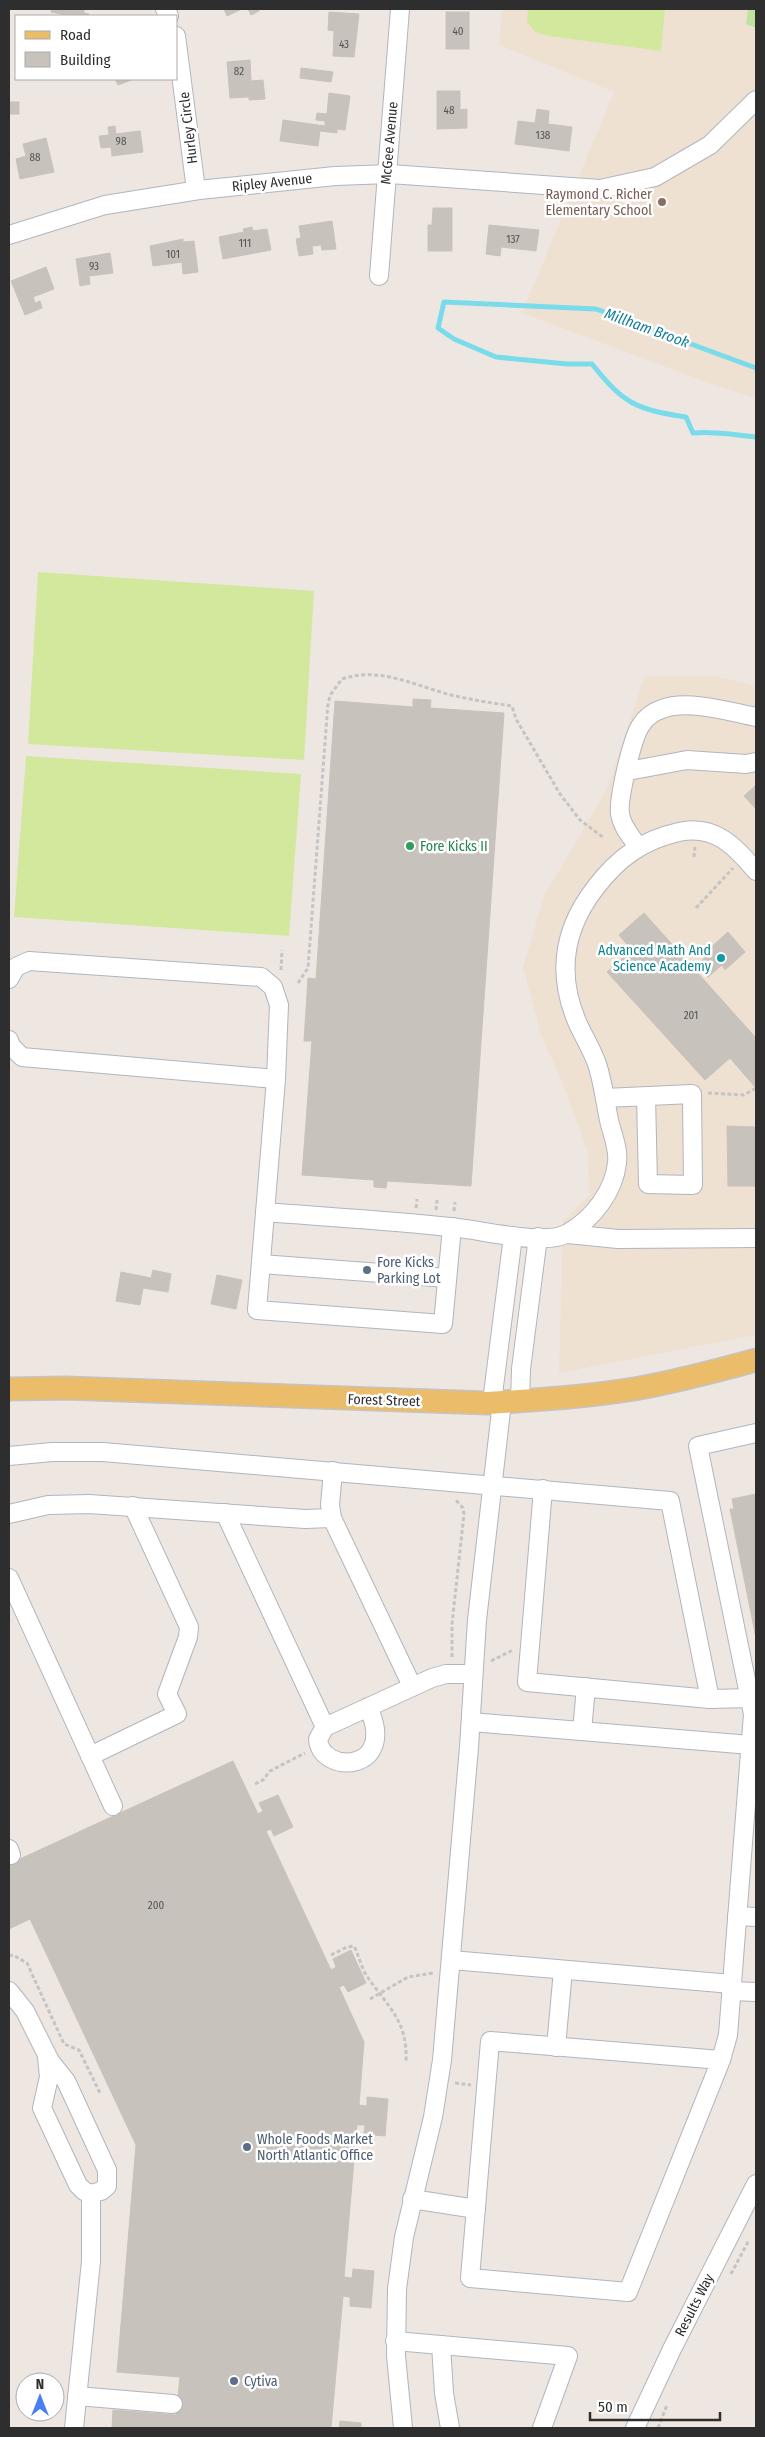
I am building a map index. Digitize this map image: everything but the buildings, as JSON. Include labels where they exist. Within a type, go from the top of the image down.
[{"type":"main road","name":"Forest Street","points":[[9,1389],[66,1388],[505,1402],[636,1389],[756,1360]]},
{"type":"street","name":"McGee Avenue","points":[[379,276],[400,9]]},
{"type":"street","name":"Hurley Circle","points":[[178,51],[196,190]]},
{"type":"street","name":"Ripley Avenue","points":[[9,235],[89,209],[196,190],[334,176],[387,174],[600,189],[655,177],[710,145],[756,100]]},
{"type":"street","points":[[638,847],[623,825],[620,804],[640,726],[649,715],[663,708],[688,706],[713,708],[756,717]]},
{"type":"street","points":[[628,771],[688,760],[746,764],[756,762]]},
{"type":"street","points":[[568,1234],[596,1209],[613,1186],[618,1161],[597,1064],[578,1022],[565,979],[564,960],[570,932],[584,902],[603,878],[638,847],[655,838],[696,830],[726,839],[756,871]]},
{"type":"street","points":[[9,979],[16,967],[29,961],[261,977],[274,987],[279,1005],[276,1079],[257,1310],[443,1324],[452,1227]]},
{"type":"street","points":[[9,1040],[11,1046],[22,1057],[276,1079]]},
{"type":"street","points":[[605,1098],[646,1096],[692,1094],[693,1185],[648,1184],[646,1096]]},
{"type":"street","points":[[265,1212],[452,1227],[525,1237],[553,1238],[568,1234],[618,1239],[756,1238]]},
{"type":"street","points":[[404,2428],[395,2341],[398,2272],[412,2199],[439,2081],[445,1966],[471,1722],[479,1669],[479,1603],[525,1237]]},
{"type":"street","points":[[505,1402],[520,1369],[525,1237]]},
{"type":"street","points":[[261,1264],[447,1278]]},
{"type":"street","points":[[721,2060],[490,2041],[470,2278],[628,2292],[721,2060],[727,2042],[732,1987],[752,1714],[698,1446],[756,1433]]},
{"type":"street","points":[[9,1456],[52,1452],[103,1452],[670,1500],[710,1699]]},
{"type":"street","points":[[333,1471],[330,1505],[332,1518],[412,1686]]},
{"type":"street","points":[[543,1489],[527,1682],[710,1699],[750,1698]]},
{"type":"street","points":[[9,1514],[58,1504],[133,1506],[305,1519],[332,1518]]},
{"type":"street","points":[[90,1756],[177,1714],[167,1694],[188,1637],[189,1627],[133,1506]]},
{"type":"street","points":[[225,1513],[325,1727]]},
{"type":"street","points":[[9,1578],[113,1806]]},
{"type":"street","points":[[368,1707],[376,1723],[377,1736],[373,1748],[364,1758],[346,1763],[327,1756],[318,1742],[319,1736],[325,1727],[412,1686],[439,1675],[479,1669]]},
{"type":"street","points":[[582,1731],[586,1687]]},
{"type":"street","points":[[471,1722],[751,1745]]},
{"type":"street","points":[[737,1916],[756,1916]]},
{"type":"street","points":[[445,1966],[563,1970],[732,1987],[756,1992]]},
{"type":"street","points":[[556,2046],[563,1970]]},
{"type":"street","points":[[9,1990],[25,2011],[47,2057],[66,2081],[108,2174],[104,2189],[91,2194],[84,2191],[78,2185],[42,2108],[49,2077],[47,2057]]},
{"type":"street","name":"Results Way","points":[[635,2428],[672,2349],[756,2184]]},
{"type":"street","points":[[74,2428],[91,2261],[91,2194]]},
{"type":"street","points":[[412,2199],[476,2209]]},
{"type":"street","points":[[395,2341],[568,2356],[542,2428]]},
{"type":"street","points":[[441,2345],[444,2393],[450,2428]]},
{"type":"street","points":[[77,2396],[172,2404]]},
{"type":"path","points":[[298,983],[308,968],[328,703],[331,694],[342,679],[370,676],[392,677],[472,700],[512,706],[516,718],[560,794],[580,820],[604,838]]},
{"type":"path","points":[[696,908],[743,857]]},
{"type":"path","points":[[281,970],[282,950]]},
{"type":"path","points":[[692,1094],[726,1093],[744,1095],[756,1088]]},
{"type":"path","points":[[452,1657],[452,1624],[464,1514],[463,1508],[453,1493]]},
{"type":"path","points":[[479,1669],[520,1647],[530,1648]]},
{"type":"path","points":[[256,1784],[263,1780],[270,1771],[306,1753]]},
{"type":"path","points":[[331,1955],[347,1947],[354,1946],[367,1976],[380,1992],[403,2028],[407,2048],[406,2063]]},
{"type":"path","points":[[9,1956],[13,1955],[27,1963],[64,2044],[79,2050],[100,2094]]},
{"type":"path","points":[[370,1999],[408,1977],[445,1966]]},
{"type":"path","points":[[448,2083],[474,2086]]},
{"type":"path","points":[[730,2278],[750,2238]]},
{"type":"path","points":[[658,2428],[668,2402]]},
{"type":"shaded area","name":"Raymond C. Richer Elementary School","points":[[502,9],[756,9],[756,398],[719,387],[522,313],[614,92],[499,45]]},
{"type":"shaded area","points":[[645,676],[715,676],[756,686],[756,1335],[559,1373],[563,1221],[589,1196],[588,1152],[560,1077],[542,1038],[523,967],[544,896],[607,789]]},
{"type":"green space","points":[[528,9],[665,9],[661,51],[549,36],[536,32],[527,22]]},
{"type":"green space","points":[[748,9],[756,9],[756,28],[746,24]]},
{"type":"green space","points":[[38,572],[314,591],[304,760],[28,744]]},
{"type":"green space","points":[[26,756],[301,774],[289,936],[14,917]]},
{"type":"waterway","name":"Millham Brook","points":[[756,368],[596,309],[444,302],[438,328],[454,339],[496,357],[567,364],[592,364],[622,396],[654,411],[686,417],[693,433],[717,433],[756,437]]},
{"type":"place","name":"Raymond C. Richer Elementary School","points":[[662,202]]},
{"type":"place","name":"Fore Kicks II","points":[[410,846]]},
{"type":"place","name":"Advanced Math And Science Academy","points":[[721,958]]},
{"type":"place","name":"Fore Kicks Parking Lot","points":[[367,1270]]},
{"type":"place","name":"Whole Foods Market North Atlantic Office","points":[[247,2147]]},
{"type":"place","name":"Cytiva","points":[[234,2381]]}]
